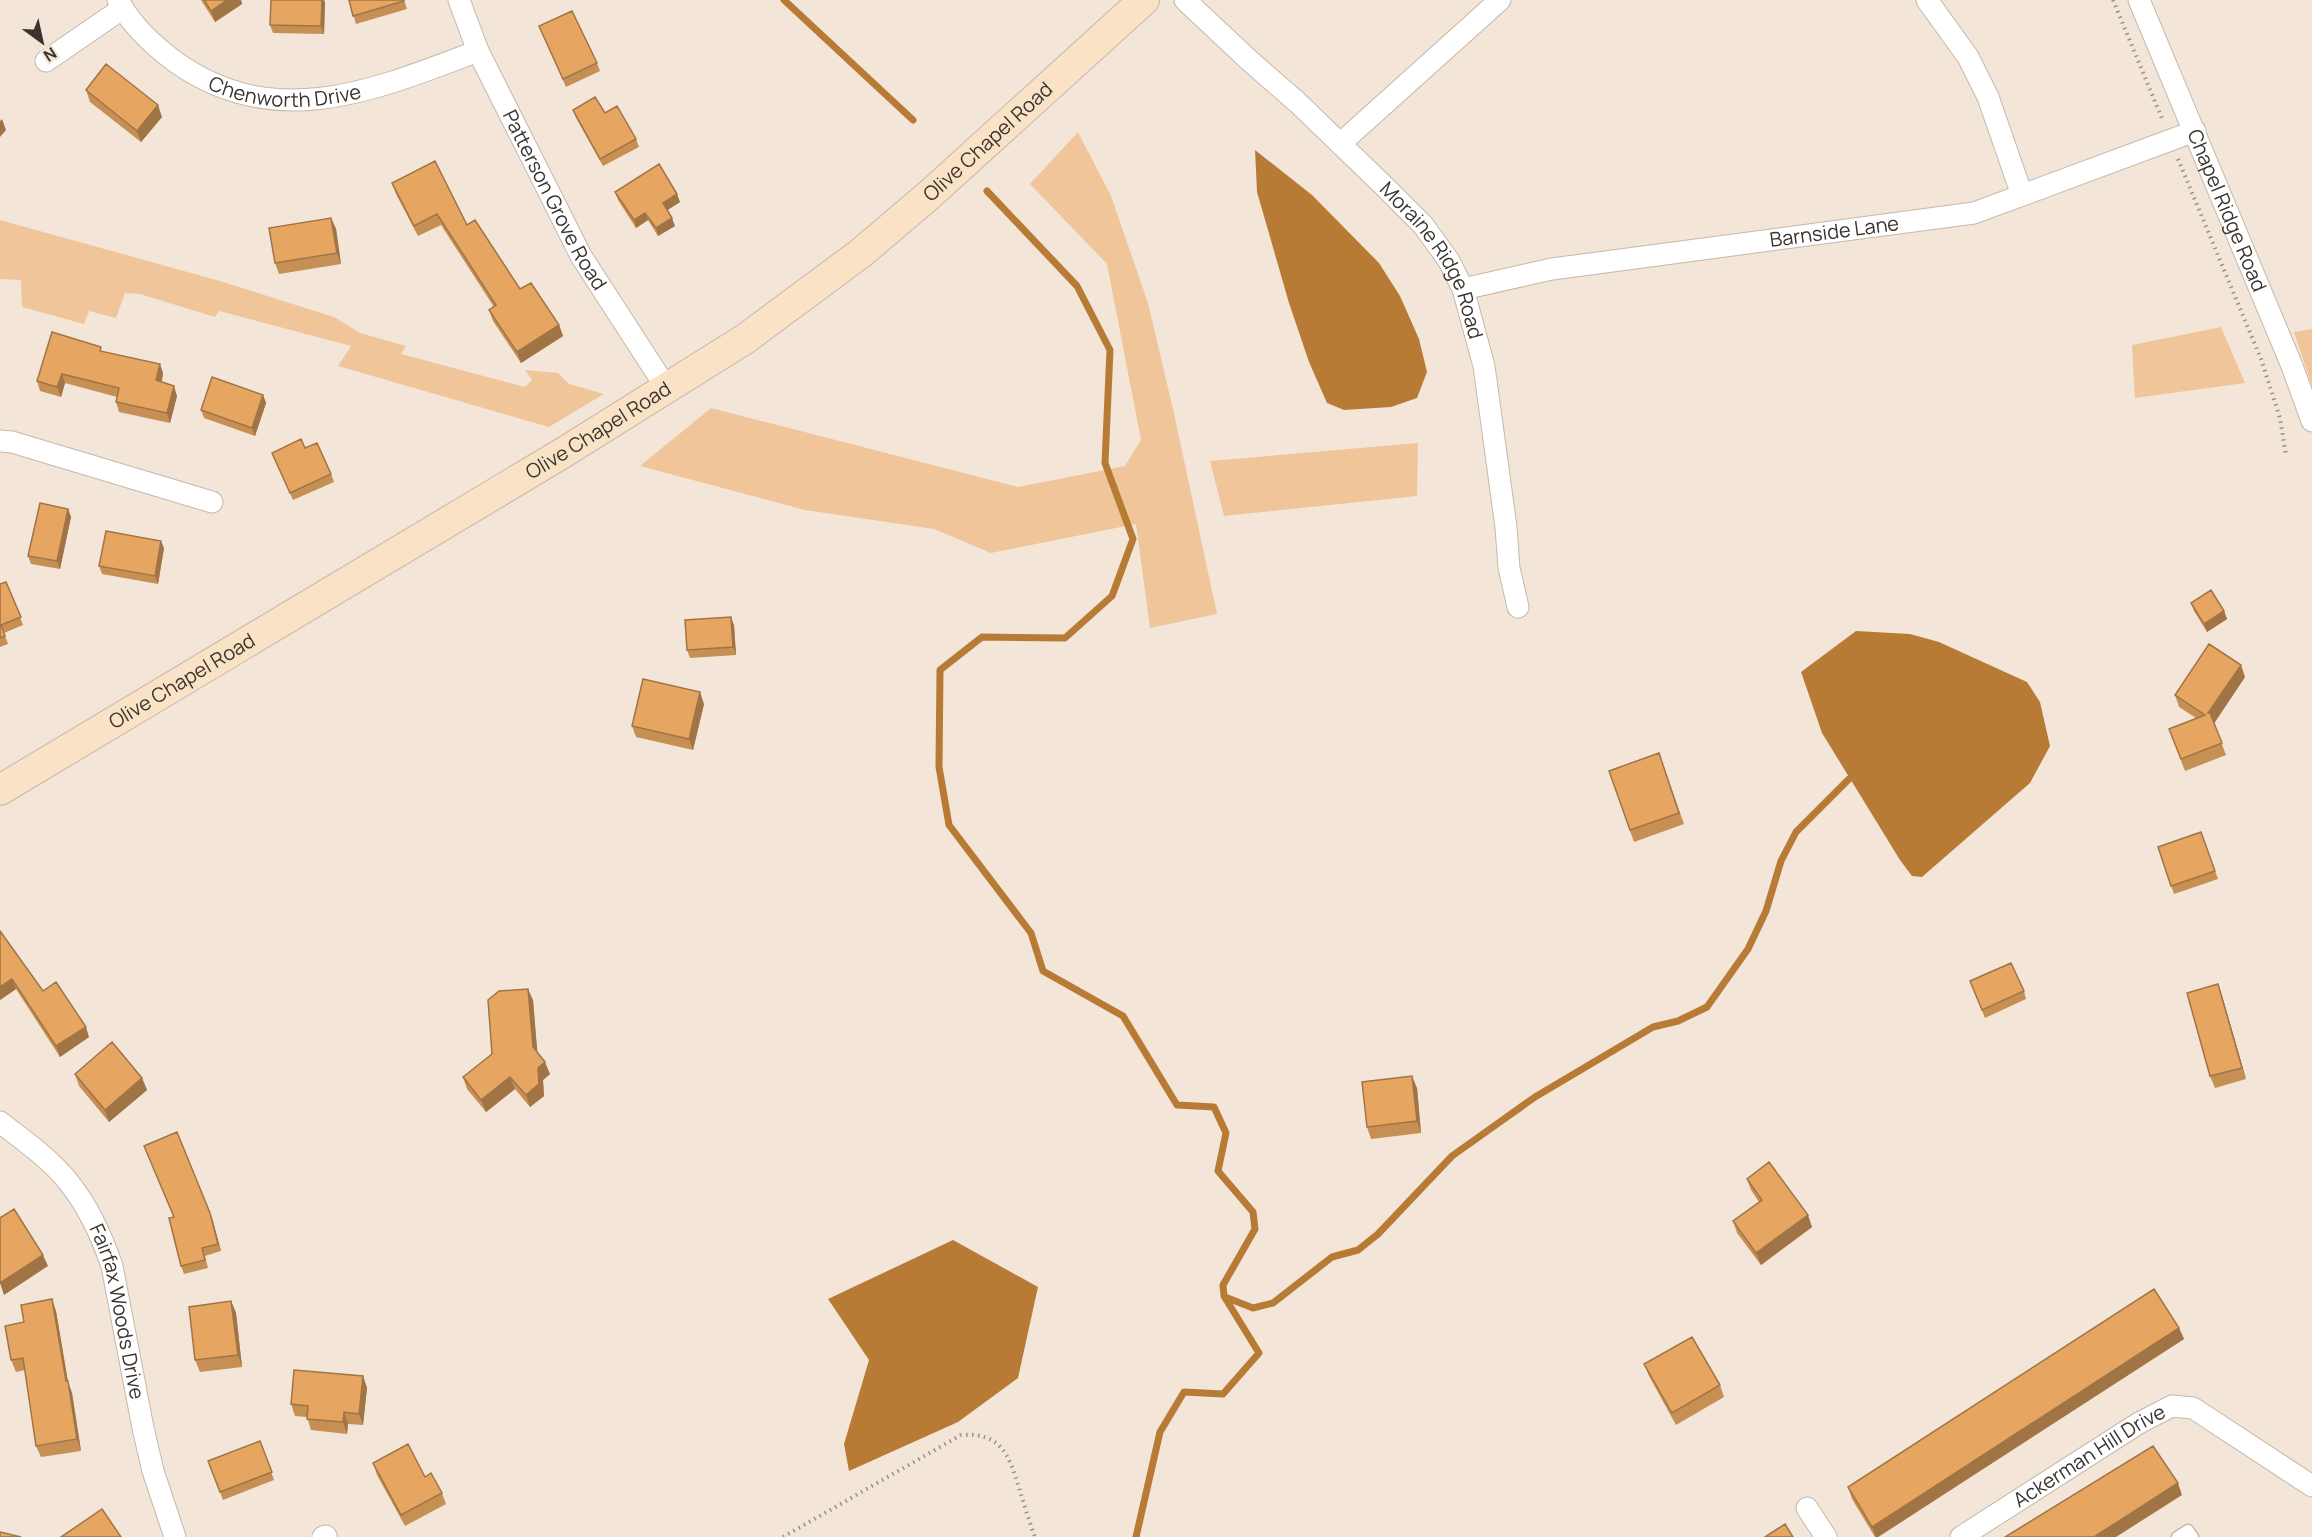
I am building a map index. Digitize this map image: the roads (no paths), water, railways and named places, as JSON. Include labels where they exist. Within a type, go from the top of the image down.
[{"type":"main road","name":"Olive Chapel Road","points":[[0,790],[667,389],[784,312],[861,254],[928,196],[1144,0]]},
{"type":"street","name":"Patterson Grove Road","points":[[459,0],[478,51],[581,256],[667,389]]},
{"type":"street","name":"Moraine Ridge Road","points":[[1185,0],[1341,143],[1423,225],[1449,261],[1463,289],[1484,366],[1506,528],[1509,568],[1518,607]]},
{"type":"street","points":[[1341,143],[1500,0]]},
{"type":"street","points":[[1927,0],[1968,57],[1988,97],[2022,195]]},
{"type":"street","name":"Chapel Ridge Road","points":[[2139,0],[2292,366],[2312,421]]},
{"type":"street","name":"Chenworth Drive","points":[[120,4],[157,47],[189,71],[236,92],[288,101],[345,96],[378,88],[478,51]]},
{"type":"street","points":[[46,61],[120,4]]},
{"type":"street","name":"Barnside Lane","points":[[1463,289],[1552,269],[1974,213],[2195,131]]},
{"type":"street","points":[[0,441],[12,442],[212,502]]},
{"type":"street","name":"Fairfax Woods Drive","points":[[0,1122],[52,1165],[69,1183],[86,1208],[106,1249],[112,1266],[153,1471],[175,1537]]},
{"type":"street","name":"Ackerman Hill Drive","points":[[1966,1536],[2139,1423],[2172,1406],[2193,1408],[2312,1486]]},
{"type":"street","points":[[1807,1508],[1826,1537]]},
{"type":"lane","points":[[2177,1537],[2188,1530],[2193,1537]]},
{"type":"waterway","points":[[784,0],[913,120]]},
{"type":"waterway","points":[[987,191],[1077,286],[1110,350],[1105,463],[1133,539],[1112,596],[1065,638],[982,637],[940,670],[939,767],[949,825],[1031,933],[1043,971],[1123,1016],[1177,1105],[1214,1107],[1226,1133],[1218,1171],[1253,1212],[1255,1229],[1223,1285],[1224,1296],[1259,1353],[1223,1394],[1184,1392],[1160,1432],[1136,1537]]},
{"type":"waterway","points":[[1225,1297],[1253,1308],[1273,1303],[1332,1257],[1358,1250],[1378,1234],[1452,1156],[1535,1097],[1653,1027],[1678,1021],[1707,1007],[1748,949],[1766,911],[1781,861],[1796,832],[1849,779]]}]
